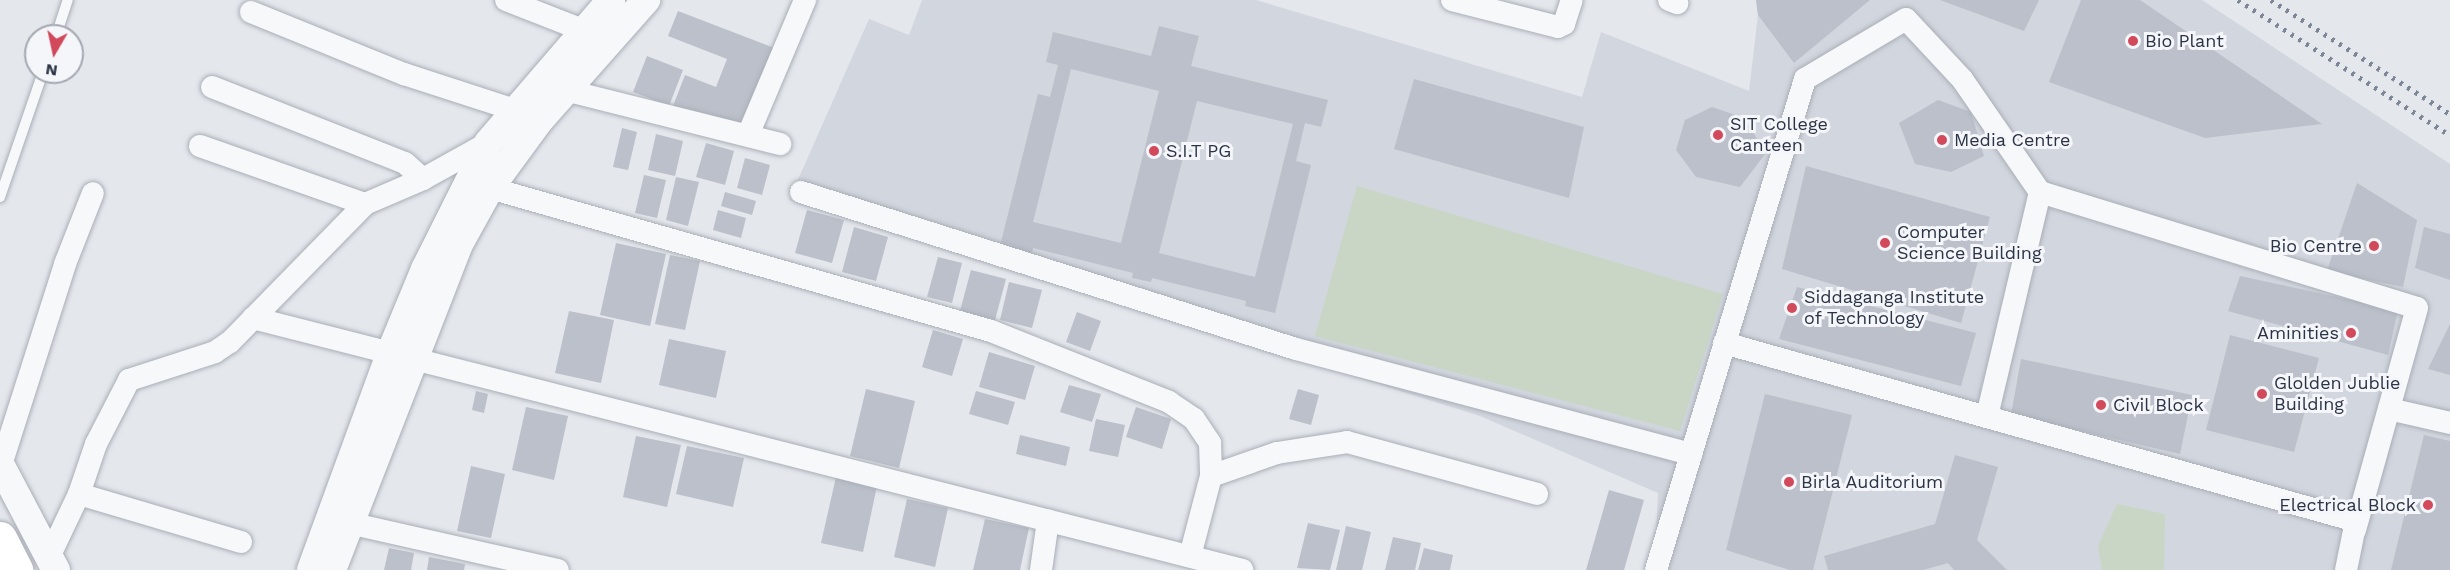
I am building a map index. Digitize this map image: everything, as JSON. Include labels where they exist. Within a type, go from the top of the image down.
[{"type":"highway","points":[[0,538],[16,570]]},
{"type":"street","points":[[506,0],[593,38]]},
{"type":"street","points":[[311,570],[401,354],[490,188],[565,90],[611,0]]},
{"type":"street","points":[[332,570],[349,523],[425,269],[488,143],[515,111],[593,38],[646,0]]},
{"type":"street","points":[[748,135],[805,0]]},
{"type":"street","points":[[1452,0],[1495,6],[1558,27],[1564,24],[1572,0]]},
{"type":"street","points":[[251,12],[404,74],[515,111]]},
{"type":"street","points":[[1656,570],[1805,79],[1906,19],[1962,79],[2040,192],[2417,308],[2346,570]]},
{"type":"street","points":[[212,87],[405,163],[423,179]]},
{"type":"street","points":[[565,90],[780,144]]},
{"type":"street","points":[[53,563],[96,444],[129,380],[215,352],[253,318],[365,204],[423,179],[488,143]]},
{"type":"street","points":[[200,146],[365,204]]},
{"type":"street","points":[[490,188],[991,331],[1169,402],[1194,419],[1210,443],[1211,476],[1190,556]]},
{"type":"street","points":[[801,192],[1296,349],[1691,454]]},
{"type":"street","points":[[1987,417],[2040,192]]},
{"type":"street","points":[[53,563],[1,464],[65,264],[93,193]]},
{"type":"street","points":[[253,318],[401,354],[561,399],[731,438],[1242,570]]},
{"type":"street","points":[[1724,343],[2356,521],[2355,530]]},
{"type":"street","points":[[2389,409],[2450,423]]},
{"type":"street","points":[[1211,476],[1277,453],[1347,442],[1537,494]]},
{"type":"street","points":[[79,494],[242,542]]},
{"type":"street","points":[[1041,570],[1048,520]]},
{"type":"street","points":[[349,523],[558,570]]},
{"type":"lane","points":[[60,24],[68,0]]},
{"type":"lane","points":[[0,197],[39,84]]},
{"type":"shaded area","name":"Siddaganga Institute of Technology","points":[[922,0],[1256,0],[1582,97],[1601,32],[1749,91],[1758,15],[1756,0],[2202,0],[2450,164],[2450,570],[1654,570],[1658,493],[1480,416],[789,200],[869,19],[909,35]]},
{"type":"green space","points":[[1357,186],[1723,294],[1680,431],[1315,336]]},
{"type":"green space","points":[[2117,504],[2165,514],[2164,570],[2102,570],[2098,546]]},
{"type":"building","points":[[1756,0],[1870,0],[1794,63],[1758,15]]},
{"type":"building","points":[[1940,0],[2039,0],[2024,31]]},
{"type":"building","name":"Bio Plant","points":[[2081,0],[2140,0],[2322,124],[2205,138],[2049,82]]},
{"type":"building","points":[[678,11],[777,49],[745,133],[673,106],[685,75],[716,87],[727,59],[668,36]]},
{"type":"building","points":[[1159,26],[1199,36],[1191,66],[1328,100],[1321,127],[1305,123],[1296,161],[1311,165],[1275,313],[1245,306],[1246,301],[1152,278],[1151,282],[1132,278],[1133,273],[1033,248],[1032,254],[1000,246],[1038,94],[1050,97],[1058,65],[1046,62],[1053,32],[1151,56]],"holes":[[[1071,69],[1159,91],[1121,243],[1033,222]],[[1197,101],[1293,124],[1255,277],[1159,253]]]},
{"type":"building","points":[[647,56],[683,70],[669,106],[633,92]]},
{"type":"building","points":[[1414,79],[1584,127],[1569,198],[1394,149]]},
{"type":"building","name":"Media Centre","points":[[1938,100],[1971,112],[1984,156],[1951,172],[1915,164],[1899,123]]},
{"type":"building","name":"SIT College Canteen","points":[[1712,107],[1744,118],[1766,153],[1740,187],[1696,177],[1676,150],[1685,120]]},
{"type":"building","points":[[622,128],[637,132],[628,170],[613,167]]},
{"type":"building","points":[[656,134],[683,141],[675,176],[648,170]]},
{"type":"building","points":[[706,143],[734,151],[725,185],[696,177]]},
{"type":"building","points":[[745,158],[770,165],[762,195],[737,188]]},
{"type":"building","name":"Computer Science Building","points":[[1806,166],[1990,217],[1961,323],[1782,269]]},
{"type":"building","points":[[644,175],[666,180],[657,218],[635,213]]},
{"type":"building","points":[[676,177],[699,182],[688,226],[666,220]]},
{"type":"building","name":"Bio Centre","points":[[2357,183],[2417,220],[2403,287],[2327,271]]},
{"type":"building","points":[[725,192],[756,201],[752,215],[721,206]]},
{"type":"building","points":[[718,210],[746,218],[741,238],[713,230]]},
{"type":"building","points":[[807,210],[844,220],[832,263],[795,253]]},
{"type":"building","points":[[854,227],[888,237],[876,281],[842,272]]},
{"type":"building","points":[[2424,227],[2450,234],[2450,280],[2415,268]]},
{"type":"building","points":[[616,243],[666,254],[650,326],[600,315]]},
{"type":"building","points":[[670,255],[700,261],[685,330],[655,324]]},
{"type":"building","points":[[938,257],[962,263],[952,303],[927,297]]},
{"type":"building","points":[[971,270],[1006,279],[995,320],[960,311]]},
{"type":"building","name":"Aminities","points":[[2240,276],[2398,310],[2388,355],[2228,311]]},
{"type":"building","points":[[1009,282],[1042,290],[1032,328],[1000,320]]},
{"type":"building","points":[[1797,287],[1976,333],[1961,386],[1779,339]]},
{"type":"building","points":[[569,311],[614,320],[601,383],[555,373]]},
{"type":"building","points":[[1077,312],[1101,321],[1090,351],[1066,342]]},
{"type":"building","points":[[2450,324],[2450,375],[2428,369]]},
{"type":"building","points":[[933,330],[963,339],[952,376],[922,367]]},
{"type":"building","name":"Glolden Jublie Building","points":[[2230,335],[2319,358],[2294,452],[2206,430]]},
{"type":"building","points":[[669,339],[726,351],[716,398],[659,385]]},
{"type":"building","points":[[989,352],[1035,366],[1025,400],[979,387]]},
{"type":"building","name":"Civil Block","points":[[2021,359],[2192,395],[2180,454],[2011,415]]},
{"type":"building","points":[[1069,385],[1101,394],[1092,422],[1060,412]]},
{"type":"building","points":[[866,389],[915,401],[899,468],[850,456]]},
{"type":"building","points":[[1298,389],[1319,395],[1311,425],[1289,419]]},
{"type":"building","points":[[476,391],[488,394],[484,413],[472,410]]},
{"type":"building","points":[[976,391],[1015,402],[1008,425],[969,414]]},
{"type":"building","name":"Birla Auditorium","points":[[1765,394],[1852,415],[1813,570],[1790,570],[1726,550]]},
{"type":"building","points":[[526,407],[568,416],[554,480],[512,470]]},
{"type":"building","points":[[1136,407],[1171,419],[1162,449],[1126,437]]},
{"type":"building","points":[[1096,419],[1125,425],[1118,457],[1089,451]]},
{"type":"building","points":[[1020,435],[1070,447],[1066,466],[1016,454]]},
{"type":"building","name":"Electrical Block","points":[[2424,435],[2450,441],[2450,570],[2391,570]]},
{"type":"building","points":[[636,436],[681,445],[667,507],[623,497]]},
{"type":"building","points":[[687,446],[744,458],[733,507],[676,494]]},
{"type":"building","points":[[1955,455],[1998,467],[1977,540],[2007,570],[1954,570],[1948,563],[1923,570],[1828,570],[1824,556],[1935,524]]},
{"type":"building","points":[[471,466],[505,474],[491,538],[457,531]]},
{"type":"building","points":[[836,477],[877,486],[863,552],[821,543]]},
{"type":"building","points":[[1609,490],[1644,500],[1624,570],[1586,570]]},
{"type":"building","points":[[907,499],[948,508],[935,567],[894,557]]},
{"type":"building","points":[[985,519],[1029,528],[1020,570],[973,570]]},
{"type":"building","points":[[1308,523],[1340,530],[1330,570],[1297,568]]},
{"type":"building","points":[[1346,526],[1371,532],[1362,570],[1336,570]]},
{"type":"building","points":[[1393,537],[1421,543],[1415,570],[1385,570]]},
{"type":"building","points":[[389,548],[414,553],[411,570],[384,570]]},
{"type":"building","points":[[1424,548],[1453,555],[1450,570],[1418,570]]},
{"type":"building","points":[[429,557],[465,564],[464,570],[427,570]]},
{"type":"railway","points":[[2238,0],[2450,135]]},
{"type":"railway","points":[[2271,0],[2450,114]]},
{"type":"place","name":"Bio Plant","points":[[2133,41]]},
{"type":"place","name":"SIT College Canteen","points":[[1718,135]]},
{"type":"place","name":"Media Centre","points":[[1942,140]]},
{"type":"place","name":"S.I.T PG","points":[[1154,151]]},
{"type":"place","name":"Computer Science Building","points":[[1885,243]]},
{"type":"place","name":"Bio Centre","points":[[2374,246]]},
{"type":"place","name":"Siddaganga Institute of Technology","points":[[1792,308]]},
{"type":"place","name":"Aminities","points":[[2351,333]]},
{"type":"place","name":"Glolden Jublie Building","points":[[2262,394]]},
{"type":"place","name":"Civil Block","points":[[2101,405]]},
{"type":"place","name":"Birla Auditorium","points":[[1789,482]]},
{"type":"place","name":"Electrical Block","points":[[2428,505]]}]
